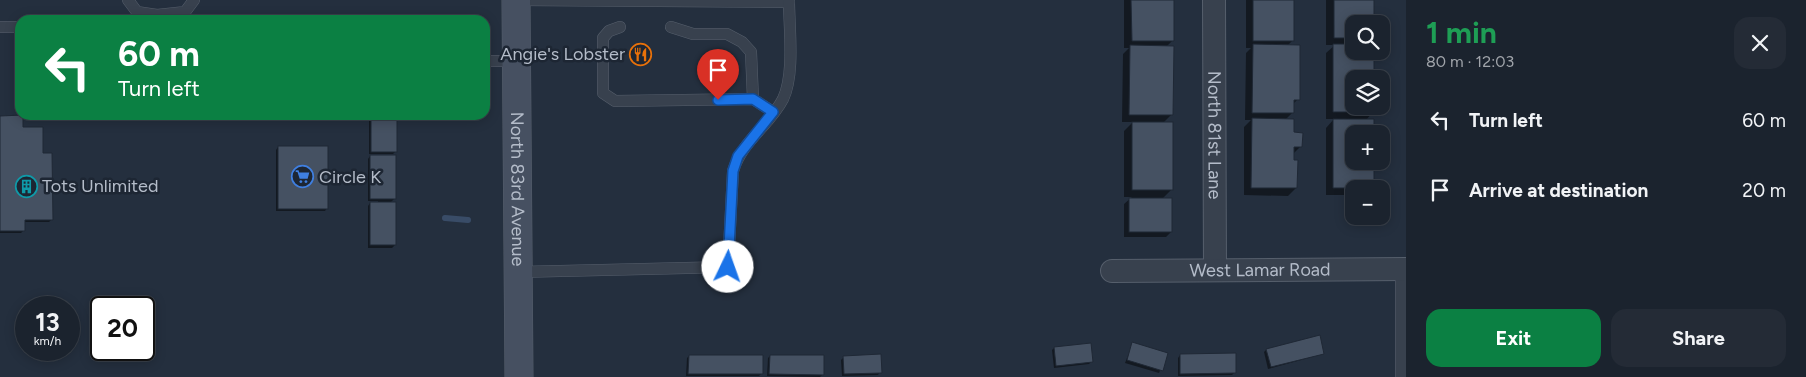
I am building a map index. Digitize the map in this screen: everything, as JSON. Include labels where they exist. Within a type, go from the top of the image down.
[{"type":"main road","name":"North 83rd Avenue","points":[[516,0],[519,377]]},
{"type":"street","name":"North 81st Lane","points":[[1214,0],[1215,270]]},
{"type":"street","name":"West Lamar Road","points":[[1112,271],[1403,268]]},
{"type":"lane","points":[[128,0],[137,12],[157,14],[185,12],[194,0]]},
{"type":"lane","points":[[516,0],[790,1],[790,71],[783,98],[738,156],[733,171],[728,267],[518,272]]},
{"type":"lane","points":[[0,27],[15,27]]},
{"type":"lane","points":[[620,27],[609,31],[604,38],[603,93],[615,101],[753,99],[773,112]]},
{"type":"lane","points":[[671,27],[693,34],[727,34],[742,42],[750,52],[753,99]]},
{"type":"lane","points":[[490,61],[516,61]]},
{"type":"lane","points":[[1401,377],[1403,268]]},
{"type":"building","points":[[1131,0],[1174,0],[1174,41],[1132,41]]},
{"type":"building","points":[[1253,0],[1294,0],[1294,41],[1253,41]]},
{"type":"building","points":[[1334,0],[1374,0],[1374,15],[1345,15],[1345,38],[1334,38]]},
{"type":"building","points":[[1253,44],[1300,45],[1300,100],[1294,100],[1294,113],[1252,113]]},
{"type":"building","points":[[1333,44],[1345,44],[1345,60],[1374,60],[1374,70],[1345,70],[1345,112],[1333,112]]},
{"type":"building","points":[[1130,45],[1174,46],[1173,115],[1129,115]]},
{"type":"building","name":"Tots Unlimited","points":[[15,115],[15,120],[23,120],[23,127],[43,127],[43,153],[52,153],[53,220],[25,220],[25,231],[0,231],[0,116]]},
{"type":"building","points":[[1252,118],[1294,119],[1294,132],[1303,133],[1302,147],[1294,147],[1294,160],[1298,160],[1297,188],[1251,188]]},
{"type":"building","points":[[1333,119],[1374,119],[1374,125],[1345,125],[1345,170],[1374,170],[1374,180],[1345,180],[1345,188],[1333,188]]},
{"type":"building","points":[[371,120],[397,120],[397,152],[371,152]]},
{"type":"building","points":[[1132,122],[1173,122],[1173,190],[1132,190]]},
{"type":"building","name":"Circle K","points":[[278,146],[328,146],[328,209],[278,209]]},
{"type":"building","points":[[370,155],[396,155],[396,199],[370,199]]},
{"type":"building","points":[[1129,198],[1172,198],[1172,232],[1129,232]]},
{"type":"building","points":[[370,202],[396,202],[396,245],[370,245]]},
{"type":"building","points":[[1320,335],[1324,354],[1271,367],[1266,349]]},
{"type":"building","points":[[1132,342],[1168,353],[1163,371],[1127,360]]},
{"type":"building","points":[[1091,343],[1093,362],[1056,366],[1054,347]]},
{"type":"building","points":[[1236,353],[1236,373],[1180,374],[1180,354]]},
{"type":"building","points":[[881,354],[882,373],[844,374],[843,356]]},
{"type":"building","points":[[689,355],[763,355],[763,374],[688,374]]},
{"type":"building","points":[[770,355],[824,355],[824,375],[769,374]]},
{"type":"waterway","points":[[445,218],[468,220]]},
{"type":"place","name":"Angie's Lobster","points":[[641,54]]},
{"type":"place","name":"Circle K","points":[[303,177]]},
{"type":"place","name":"Tots Unlimited","points":[[26,186]]},
{"type":"route","points":[[718,100],[753,99],[773,112],[738,156],[733,171],[728,267]]}]
